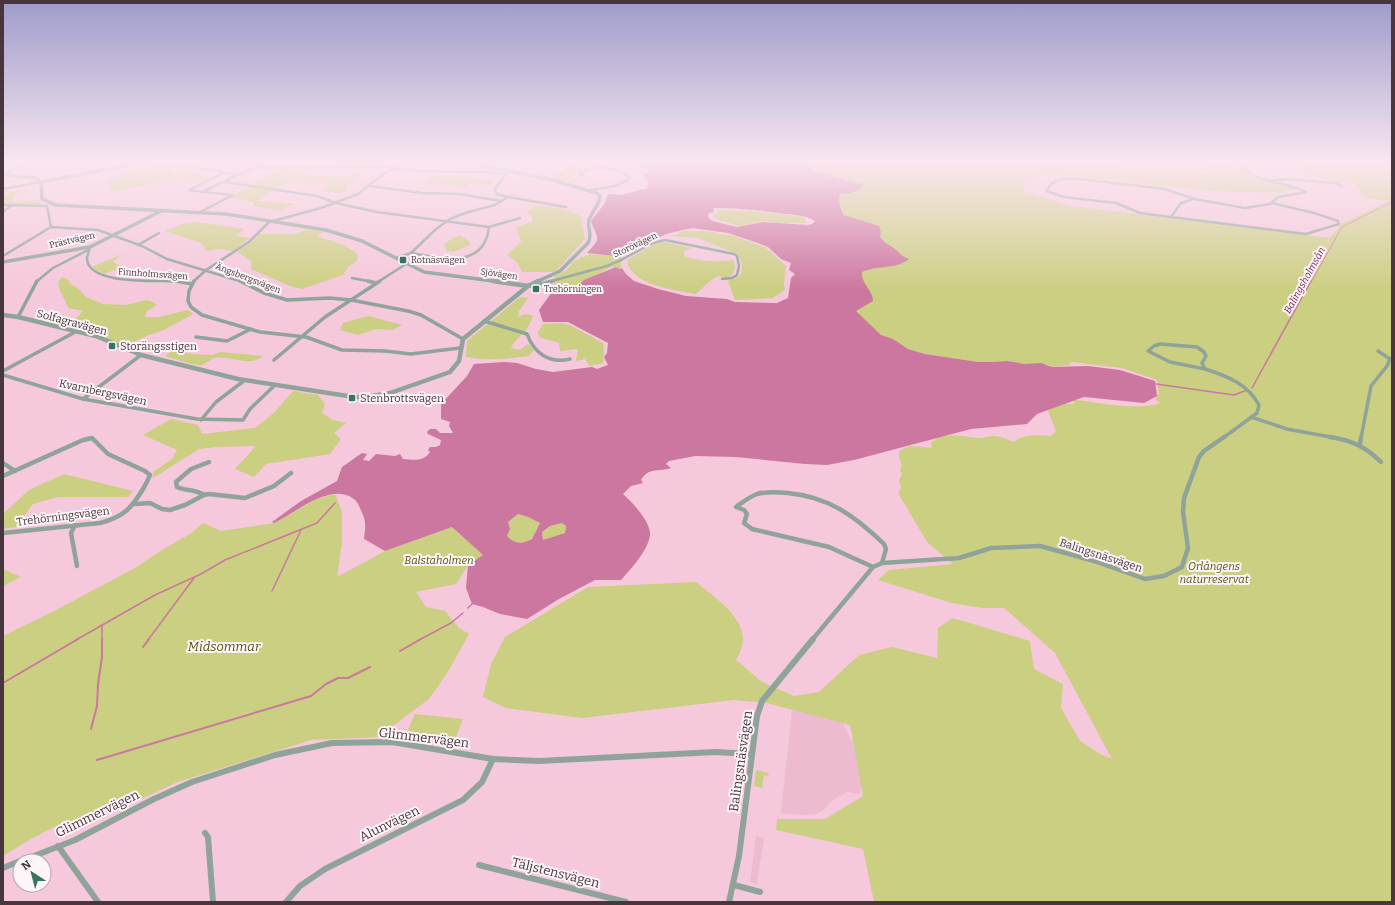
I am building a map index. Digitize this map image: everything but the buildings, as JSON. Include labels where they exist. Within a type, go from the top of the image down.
[{"type":"street","points":[[3,212],[12,205]]},
{"type":"street","points":[[3,256],[51,227],[47,206],[20,205]]},
{"type":"street","name":"Sjövägen","points":[[59,205],[69,207],[226,214],[345,235],[362,241],[406,264],[431,274],[528,286]]},
{"type":"street","points":[[202,211],[213,205]]},
{"type":"street","points":[[328,205],[269,222],[249,242],[206,270],[192,284],[188,294],[188,301],[191,307],[202,315],[251,329],[302,336],[346,350],[385,351],[411,354],[460,348]]},
{"type":"street","points":[[346,205],[377,212],[489,227],[520,218]]},
{"type":"street","points":[[396,258],[411,253],[436,229],[447,221],[493,205]]},
{"type":"street","points":[[556,205],[566,207]]},
{"type":"street","points":[[463,339],[528,286],[560,271],[588,243],[591,238],[588,228],[588,221],[597,205]]},
{"type":"street","points":[[1121,205],[1140,213],[1306,234],[1339,224],[1338,221],[1314,213],[1281,205]]},
{"type":"street","points":[[1171,217],[1179,205]]},
{"type":"street","points":[[1229,205],[1245,208],[1264,205]]},
{"type":"street","name":"Prästvägen","points":[[3,262],[89,248],[162,210]]},
{"type":"street","name":"Ängsbergsvägen","points":[[51,227],[98,230],[115,235],[167,259],[242,282],[264,293],[286,300],[330,298],[351,300],[408,311],[420,315],[463,339]]},
{"type":"street","points":[[411,253],[448,258],[475,253],[481,250],[484,245],[489,227]]},
{"type":"street","points":[[138,245],[159,233]]},
{"type":"street","name":"Storövägen","points":[[528,286],[550,282],[618,262],[660,240],[738,256],[739,266],[737,275],[732,278],[722,279]]},
{"type":"street","points":[[18,317],[31,290],[39,280],[57,266],[89,248]]},
{"type":"street","name":"Finnholmsvägen","points":[[89,248],[87,262],[90,269],[110,278],[118,280],[172,281],[192,284]]},
{"type":"street","points":[[274,360],[325,317],[406,264]]},
{"type":"street","points":[[352,278],[376,283]]},
{"type":"street","name":"Solfagravägen","points":[[3,315],[18,317],[77,331],[113,342],[141,355],[245,380],[367,399],[450,372],[456,368],[459,363],[460,348],[463,339]]},
{"type":"street","points":[[484,321],[527,334],[531,345],[538,353],[560,361],[570,359]]},
{"type":"street","points":[[196,337],[227,341],[251,329]]},
{"type":"street","points":[[3,371],[77,331]]},
{"type":"street","points":[[1205,370],[1202,363],[1206,356],[1199,347],[1159,344],[1152,346],[1148,351],[1170,362],[1205,370],[1230,378],[1256,396],[1259,405],[1257,413],[1251,417]]},
{"type":"street","points":[[1360,444],[1371,386],[1390,360],[1386,355],[1378,351]]},
{"type":"street","points":[[83,399],[141,355]]},
{"type":"street","name":"Kvarnbergsvägen","points":[[3,375],[83,399],[201,420]]},
{"type":"street","points":[[201,420],[216,402],[245,380]]},
{"type":"street","points":[[201,420],[243,420],[250,409],[275,385]]},
{"type":"street","points":[[1251,417],[1287,429],[1314,433],[1360,444],[1374,453],[1381,462]]},
{"type":"street","name":"Balingsnäsvägen","points":[[730,902],[734,885],[757,716],[762,701],[873,567],[882,563],[959,558],[992,548],[1040,546],[1094,561],[1145,579],[1164,576],[1182,567],[1188,548],[1183,512],[1184,498],[1199,457],[1204,451],[1251,417]]},
{"type":"street","name":"Trehörningsvägen","points":[[3,533],[110,521],[122,516],[135,504],[150,475],[145,471],[108,454],[94,439],[89,439],[15,471]]},
{"type":"street","points":[[204,495],[199,492],[182,490],[177,487],[176,482],[183,473],[198,464],[209,462]]},
{"type":"street","points":[[3,463],[15,471]]},
{"type":"street","points":[[3,476],[15,471]]},
{"type":"street","points":[[135,504],[149,502],[157,507],[168,510],[177,508],[204,495],[210,494],[245,498],[274,486],[291,473]]},
{"type":"street","points":[[873,567],[829,547],[752,529],[744,523],[747,514],[744,510],[736,507],[750,498],[768,490],[807,494],[832,503],[863,525],[884,544],[886,549],[882,563]]},
{"type":"street","points":[[75,525],[71,533],[77,566]]},
{"type":"street","name":"Glimmervägen","points":[[40,853],[75,840],[154,799],[192,782],[275,755],[332,743],[392,742],[493,759],[540,761],[715,752],[751,754]]},
{"type":"street","name":"Alunvägen","points":[[286,902],[300,886],[325,869],[409,825],[462,800],[476,790],[485,777],[493,759]]},
{"type":"street","points":[[205,833],[208,837],[213,902]]},
{"type":"street","points":[[58,846],[98,902]]},
{"type":"street","name":"Täljstensvägen","points":[[479,865],[626,902]]},
{"type":"street","points":[[734,885],[760,892]]},
{"type":"shaded area","name":"Trehörningen","points":[[603,205],[840,205],[844,215],[879,226],[881,233],[880,237],[882,240],[909,259],[898,265],[862,272],[863,280],[871,294],[873,301],[856,311],[881,335],[893,339],[908,349],[925,354],[978,362],[1007,361],[1025,364],[1041,363],[1052,367],[1088,366],[1120,370],[1155,381],[1157,396],[1144,403],[1084,397],[1037,414],[1027,424],[971,429],[854,460],[827,465],[736,457],[695,456],[669,461],[666,464],[671,468],[647,473],[641,480],[643,483],[631,486],[623,494],[643,516],[650,532],[644,552],[625,576],[621,580],[595,580],[559,599],[527,619],[500,614],[472,604],[466,588],[468,565],[483,555],[452,527],[385,551],[364,539],[365,522],[358,504],[351,497],[342,494],[332,494],[312,501],[274,523],[272,522],[301,501],[337,481],[342,467],[362,453],[367,454],[363,460],[369,461],[376,454],[395,456],[400,454],[403,459],[415,460],[421,459],[427,455],[430,452],[428,450],[430,447],[440,445],[441,440],[428,434],[427,432],[430,429],[436,429],[440,433],[453,433],[449,426],[450,422],[441,419],[441,404],[467,376],[474,364],[504,362],[517,363],[536,369],[553,372],[592,367],[597,369],[608,365],[604,357],[607,353],[608,343],[568,322],[543,322],[539,310],[552,292],[563,292],[576,288],[584,280],[616,267],[620,269],[622,268],[634,281],[686,296],[727,299],[735,302],[777,303],[788,298],[791,278],[795,274],[789,270],[791,263],[781,259],[768,247],[758,243],[728,233],[692,228],[666,234],[629,253],[615,256],[587,253],[597,241],[597,235],[591,221]],"holes":[[[713,208],[730,208],[797,215],[815,221],[812,224],[807,225],[763,222],[737,227],[712,221],[708,217],[709,213],[714,212]],[[518,514],[540,523],[532,539],[519,543],[513,541],[507,536],[510,529],[508,522]],[[562,523],[566,526],[565,533],[543,540],[542,532],[550,526]]]},
{"type":"shaded area","points":[[792,710],[839,716],[863,762],[860,794],[847,792],[831,801],[822,811],[816,814],[802,815],[781,813]]},
{"type":"shaded area","points":[[756,836],[764,838],[757,884],[750,882]]},
{"type":"green space","points":[[254,205],[292,205],[281,211]]},
{"type":"green space","name":"Orlångens naturreservat","points":[[841,205],[1068,205],[1330,238],[1341,224],[1379,205],[1392,205],[1392,902],[874,902],[863,849],[776,830],[777,819],[825,819],[863,796],[850,725],[767,703],[734,700],[582,718],[506,708],[483,697],[491,664],[505,637],[588,587],[696,582],[728,610],[740,627],[743,636],[742,646],[736,660],[762,682],[794,696],[819,692],[859,655],[892,647],[937,658],[938,628],[953,618],[1030,641],[1034,669],[1063,684],[1061,708],[1080,741],[1102,755],[1112,759],[1055,653],[1004,608],[982,608],[952,603],[878,580],[889,570],[953,564],[927,542],[898,493],[901,488],[899,480],[902,474],[900,470],[902,465],[899,457],[899,451],[910,446],[932,448],[931,442],[936,438],[948,436],[982,438],[996,436],[1013,442],[1027,436],[1051,436],[1056,431],[1048,408],[1055,404],[1074,404],[1074,400],[1082,400],[1100,404],[1125,406],[1154,405],[1160,403],[1147,391],[1159,395],[1157,380],[1122,368],[1071,362],[1069,365],[1052,367],[1046,364],[1025,364],[1007,361],[977,362],[925,354],[908,349],[878,333],[860,315],[854,312],[866,286],[863,281],[860,280],[862,272],[874,268],[892,266],[908,259],[899,256],[879,237],[844,216]]},
{"type":"green space","points":[[536,206],[562,209],[581,216],[585,239],[555,272],[522,272],[517,262],[507,255],[521,242],[516,227],[532,222],[533,218],[526,212]]},
{"type":"green space","points":[[720,210],[754,211],[804,217],[806,223],[761,221],[740,226],[718,220],[713,216]]},
{"type":"green space","points":[[196,222],[245,229],[236,236],[250,238],[233,251],[220,249],[207,251],[201,243],[165,231],[182,224]]},
{"type":"green space","points":[[306,230],[325,231],[317,236],[344,245],[358,254],[357,261],[348,267],[343,275],[302,289],[290,286],[251,269],[251,261],[237,252],[251,243],[259,234],[296,234]]},
{"type":"green space","points":[[685,231],[705,231],[734,236],[765,247],[786,266],[784,284],[785,290],[773,298],[735,300],[728,281],[740,276],[742,270],[742,265],[737,254],[698,238],[671,236]]},
{"type":"green space","points":[[460,236],[469,241],[470,245],[454,252],[447,251],[444,245],[452,238]]},
{"type":"green space","points":[[663,242],[692,248],[684,251],[684,256],[690,258],[709,261],[734,260],[735,268],[732,275],[726,278],[718,276],[696,294],[666,288],[644,281],[630,268],[627,260],[653,245]]},
{"type":"green space","points":[[590,254],[614,256],[622,255],[622,268],[611,267],[590,280],[568,290],[550,291],[555,283],[554,276],[565,271],[574,261]]},
{"type":"green space","points":[[121,255],[113,262],[122,267],[104,274],[91,267]]},
{"type":"green space","points":[[62,277],[69,280],[70,284],[79,289],[86,297],[103,304],[127,305],[146,300],[153,302],[157,305],[147,311],[145,317],[159,317],[188,310],[193,314],[164,330],[125,346],[71,324],[83,311],[68,308],[58,282]]},
{"type":"green space","points":[[520,297],[528,298],[519,311],[518,317],[525,314],[533,316],[528,327],[511,348],[520,350],[528,344],[534,350],[529,356],[497,359],[466,357],[467,341]]},
{"type":"green space","points":[[368,316],[402,325],[393,330],[376,329],[358,335],[340,330],[343,323]]},
{"type":"green space","points":[[560,323],[570,325],[603,343],[603,363],[590,366],[585,359],[576,361],[578,349],[560,351],[559,343],[539,337],[538,332],[543,324]]},
{"type":"green space","points":[[174,349],[190,354],[212,355],[220,352],[263,356],[252,361],[215,358],[198,365],[165,356]]},
{"type":"green space","points":[[293,391],[318,395],[325,404],[322,413],[333,420],[346,423],[334,433],[341,439],[330,454],[266,464],[254,477],[235,469],[256,446],[199,449],[153,478],[153,472],[172,459],[177,450],[143,435],[171,419],[198,425],[202,434],[255,428],[274,413]]},
{"type":"green space","points":[[64,474],[133,491],[128,497],[58,497],[33,504],[16,527],[3,529],[3,514],[29,490]]},
{"type":"green space","name":"Midsommar","points":[[335,494],[342,512],[342,542],[337,577],[385,551],[452,527],[483,555],[468,565],[456,584],[416,592],[426,607],[445,611],[459,628],[469,634],[446,675],[429,699],[378,737],[311,740],[178,782],[86,824],[85,821],[77,820],[66,822],[44,832],[3,856],[3,636],[135,568],[190,534],[203,523],[221,531],[274,523],[317,499]]},
{"type":"green space","points":[[518,514],[540,523],[532,539],[521,543],[513,541],[507,536],[510,529],[508,522]]},
{"type":"green space","points":[[562,523],[566,526],[565,533],[543,541],[542,532],[550,526]]},
{"type":"green space","points":[[3,569],[21,577],[3,586]]},
{"type":"green space","points":[[415,714],[463,719],[453,744],[404,739]]},
{"type":"green space","points":[[756,770],[769,773],[768,776],[764,775],[762,788],[754,786]]},
{"type":"waterway","name":"Balingsholmsån","points":[[1311,282],[1342,227],[1386,205]]},
{"type":"waterway","name":"Balingsholmsån","points":[[1252,388],[1311,281]]},
{"type":"waterway","name":"Balingsholmsån","points":[[1156,384],[1234,395],[1247,390]]},
{"type":"waterway","points":[[76,640],[155,595],[201,574],[225,560],[317,523],[335,503]]},
{"type":"waterway","points":[[272,591],[301,530]]},
{"type":"waterway","points":[[148,640],[194,578]]},
{"type":"waterway","points":[[468,608],[472,604]]},
{"type":"waterway","points":[[419,640],[451,623],[463,613]]},
{"type":"waterway","points":[[91,729],[97,706],[98,684],[102,657],[102,626]]},
{"type":"waterway","points":[[3,683],[78,639]]},
{"type":"waterway","points":[[143,647],[149,639]]},
{"type":"waterway","points":[[400,651],[421,639]]},
{"type":"waterway","points":[[97,760],[311,696],[326,684],[338,678],[348,678],[370,667]]},
{"type":"place","name":"Rotnäsvägen","points":[[403,260]]},
{"type":"place","name":"Trehörningen","points":[[536,289]]},
{"type":"place","name":"Storängsstigen","points":[[112,346]]},
{"type":"place","name":"Stenbrottsvägen","points":[[352,398]]},
{"type":"park label","name":"Balstaholmen","points":[[439,560]]}]
